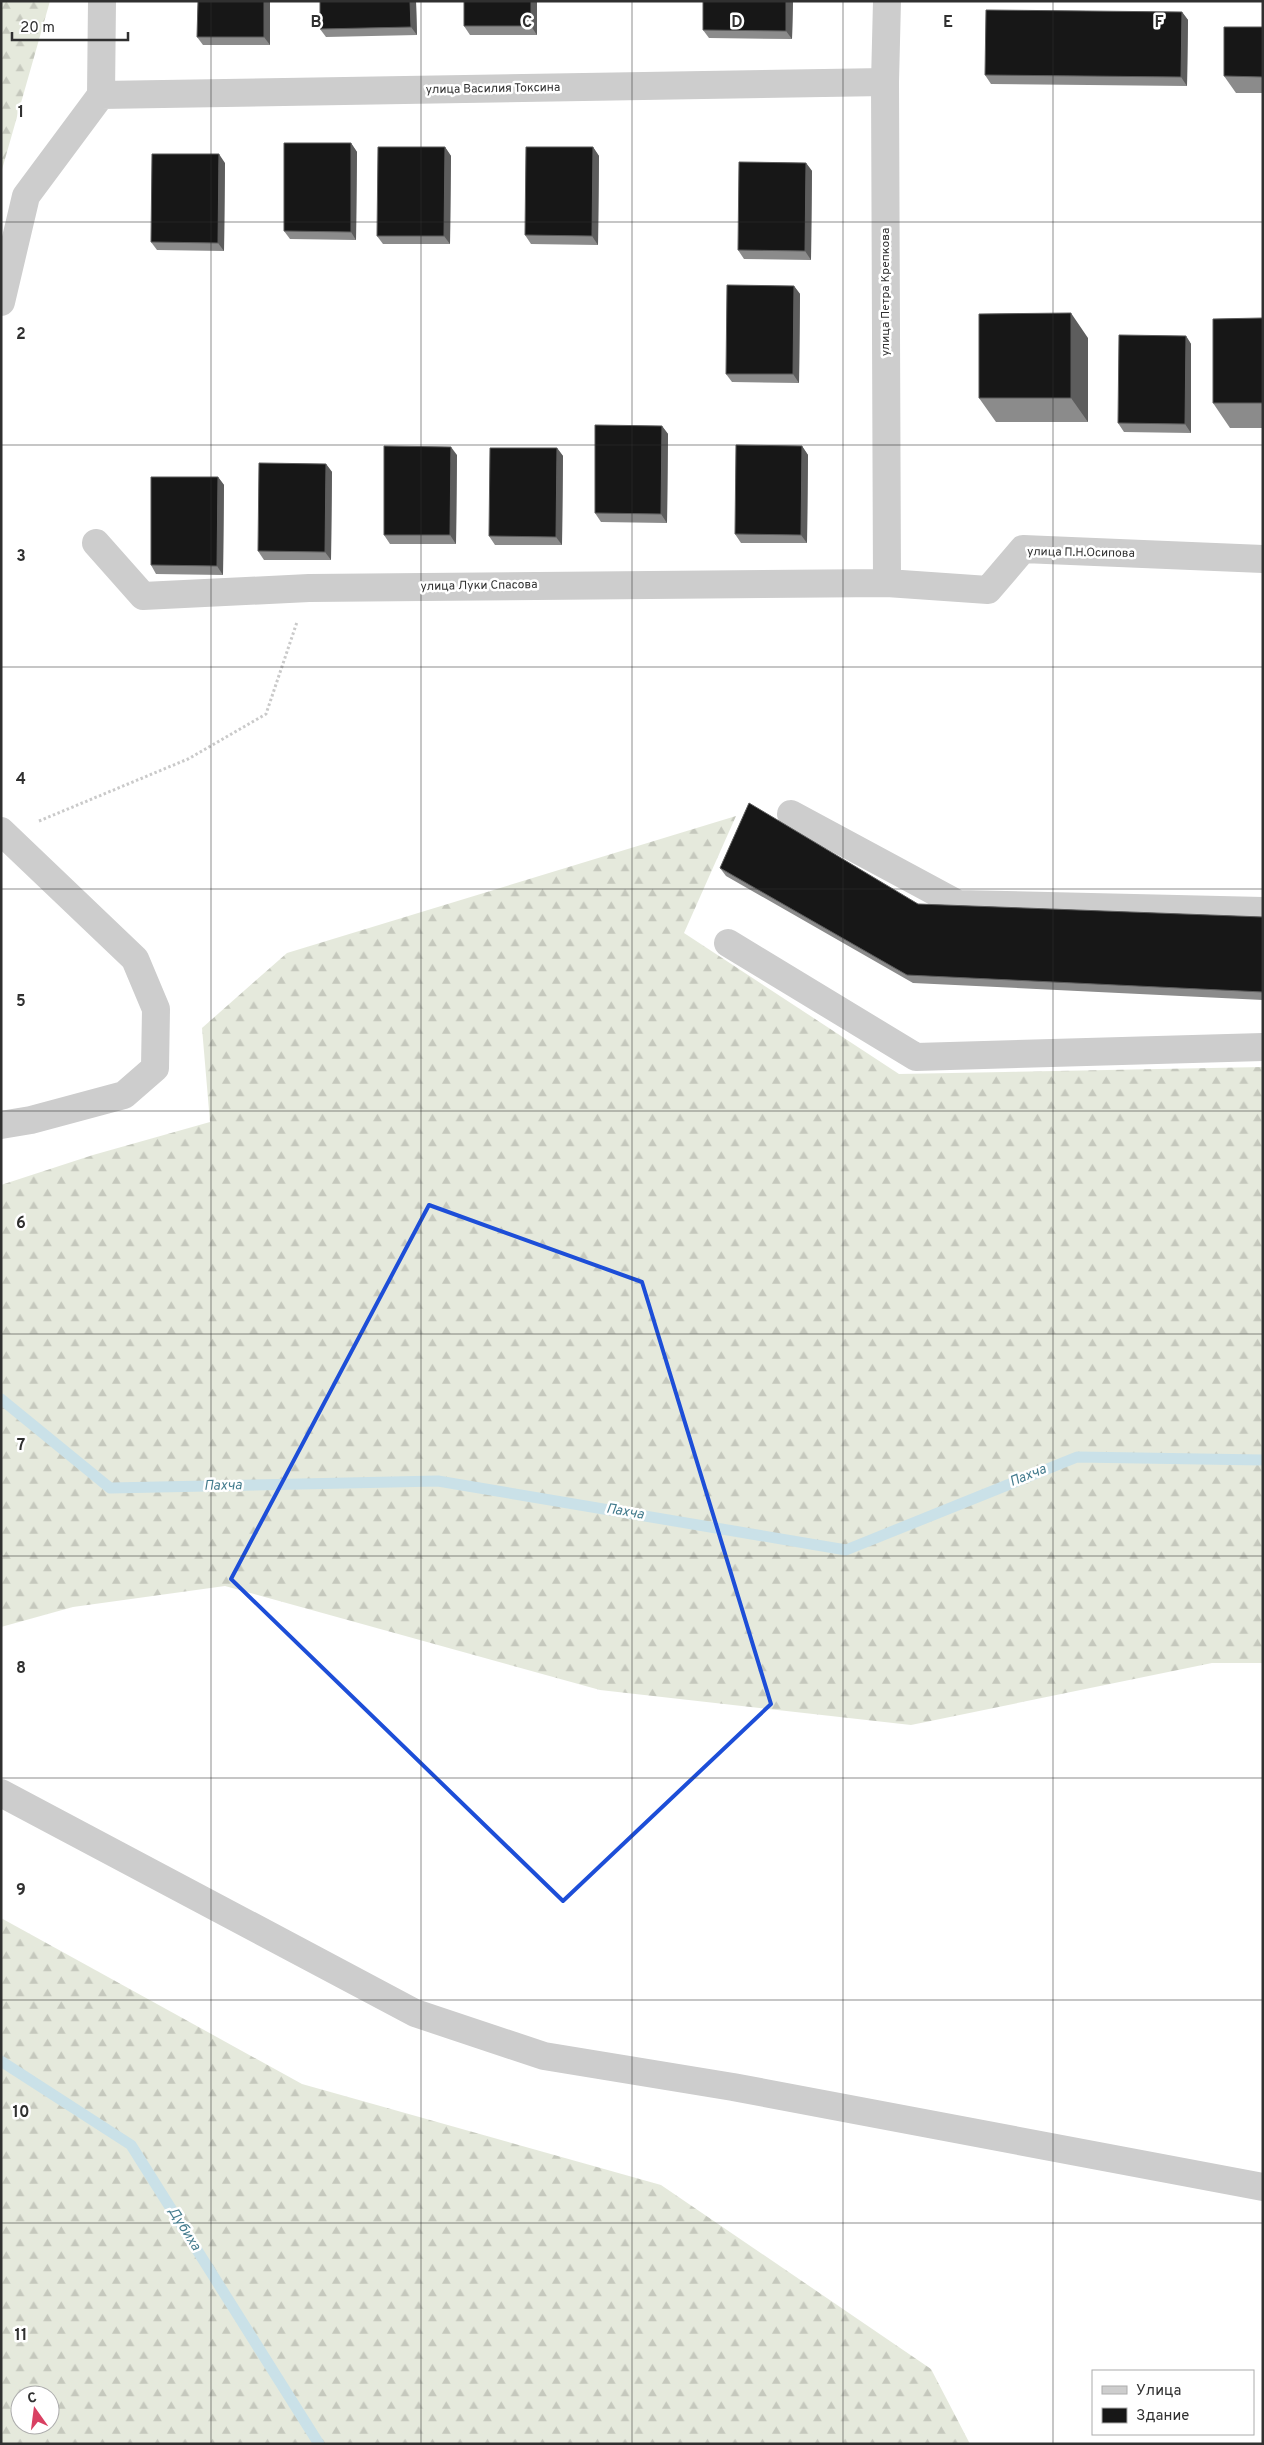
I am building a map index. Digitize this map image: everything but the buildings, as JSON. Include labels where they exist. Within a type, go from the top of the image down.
[{"type":"street","points":[[1,302],[26,196],[100,95],[102,1]]},
{"type":"street","name":"улица Петра Крепкова","points":[[887,1],[885,82],[887,583]]},
{"type":"street","name":"улица Василия Токсина","points":[[100,95],[885,82]]},
{"type":"street","name":"улица Луки Спасова","points":[[96,543],[143,596],[309,588],[887,583]]},
{"type":"street","name":"улица П.Н.Осипова","points":[[887,583],[988,590],[1023,549],[1263,559]]},
{"type":"street","points":[[790,814],[958,904],[1263,912]]},
{"type":"street","points":[[1,1125],[31,1120],[124,1095],[156,1068],[156,1009],[135,959],[2,833]]},
{"type":"street","points":[[728,943],[916,1057],[1263,1047]]},
{"type":"street","points":[[1,1793],[415,2013],[544,2056],[733,2087],[1263,2187]]},
{"type":"path","points":[[2,833],[188,760],[266,714],[309,588]]},
{"type":"highlighted area","points":[[429,1205],[642,1282],[771,1704],[563,1901],[231,1579]]},
{"type":"green space","points":[[1,1],[50,1],[1,173]]},
{"type":"green space","points":[[736,816],[684,933],[899,1074],[1263,1067],[1263,1663],[1212,1663],[911,1725],[600,1690],[225,1586],[73,1607],[1,1627],[1,1185],[93,1155],[210,1122],[202,1028],[287,953]]},
{"type":"green space","points":[[1,1918],[302,2084],[661,2185],[931,2369],[970,2444],[1,2444]]},
{"type":"waterway","name":"Пахча","points":[[1,1399],[110,1488],[438,1481],[846,1550],[1077,1457],[1263,1460]]},
{"type":"waterway","name":"Дубиха","points":[[1,2061],[131,2145],[319,2444]]}]
